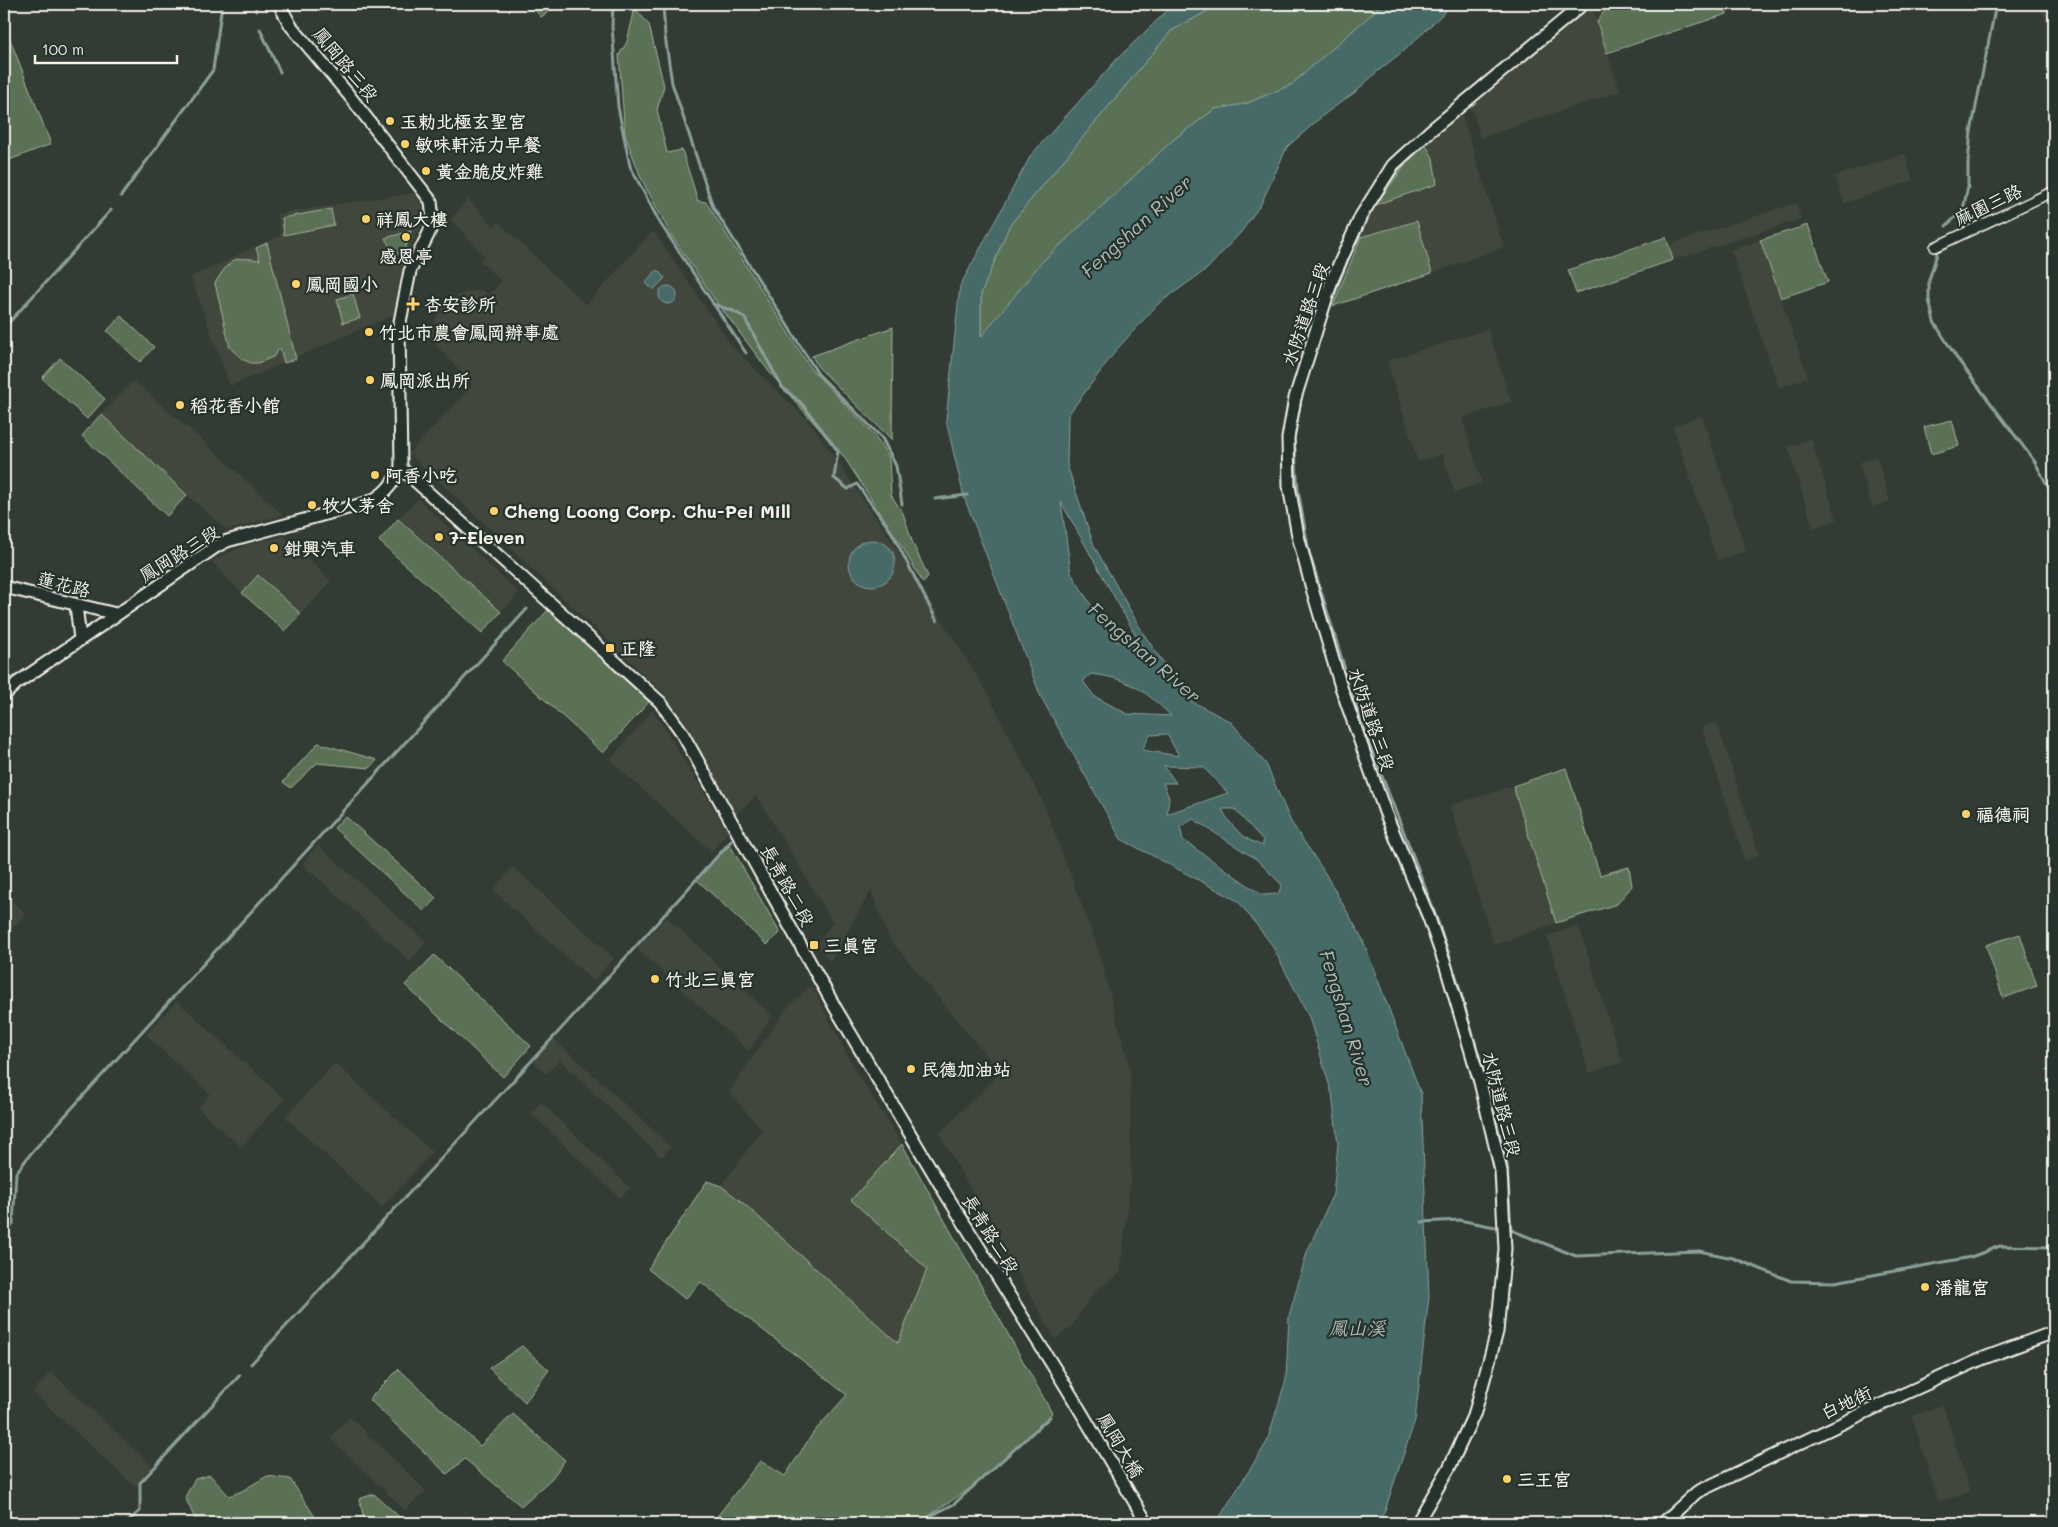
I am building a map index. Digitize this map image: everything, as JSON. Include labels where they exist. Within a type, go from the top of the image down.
[{"type":"street","name":"鳳岡路三段","points":[[4,695],[17,682],[227,541],[366,503],[378,498],[392,485],[401,468],[400,327],[410,271],[429,233],[432,221],[432,201],[348,94],[291,26],[279,4]]},
{"type":"street","name":"水防道路三段","points":[[1416,1523],[1449,1468],[1475,1412],[1497,1332],[1505,1249],[1501,1171],[1480,1082],[1446,967],[1429,918],[1385,812],[1341,687],[1313,592],[1298,536],[1289,486],[1288,438],[1295,398],[1332,280],[1361,216],[1394,164],[1430,131],[1583,4]]},
{"type":"street","name":"麻園三路","points":[[1934,247],[2054,191]]},
{"type":"street","name":"長青路二段","points":[[401,468],[660,702],[681,731],[846,1026],[944,1191],[1065,1385]]},
{"type":"street","name":"蓮花路","points":[[4,587],[116,614]]},
{"type":"street","points":[[76,605],[80,639]]},
{"type":"street","name":"白地街","points":[[1663,1523],[1697,1492],[1984,1358],[2054,1332]]},
{"type":"street","name":"鳳岡大橋","points":[[1065,1385],[1146,1523]]},
{"type":"shaded area","points":[[1586,4],[1591,4],[1620,91],[1480,138],[1474,114],[1467,105]]},
{"type":"shaded area","points":[[2038,4],[2054,4],[2054,24],[2049,27]]},
{"type":"shaded area","points":[[1462,115],[1504,247],[1432,273],[1417,221],[1361,237],[1375,205],[1437,184],[1433,158],[1426,145]]},
{"type":"shaded area","points":[[1905,154],[1913,181],[1844,203],[1835,176]]},
{"type":"shaded area","name":"鳳岡國小","points":[[419,192],[424,204],[422,222],[406,257],[397,290],[395,314],[230,386],[191,277],[281,235],[277,214]]},
{"type":"shaded area","name":"Cheng Loong Corp. Chu-Pei Mill","points":[[468,199],[494,227],[498,222],[586,305],[653,231],[732,346],[812,425],[903,558],[986,691],[1043,802],[1096,943],[1130,1068],[1131,1175],[1120,1273],[1095,1291],[1072,1326],[1055,1339],[939,1133],[1001,1073],[889,938],[871,890],[830,962],[817,945],[833,922],[756,795],[736,815],[666,695],[409,453],[473,385],[429,337],[442,303],[467,292],[483,290],[489,296],[501,281],[480,261],[484,256],[451,219]]},
{"type":"shaded area","points":[[1796,203],[1801,219],[1673,260],[1668,245]]},
{"type":"shaded area","points":[[1760,240],[1808,377],[1779,388],[1731,250]]},
{"type":"shaded area","points":[[1488,329],[1511,402],[1462,418],[1482,483],[1454,492],[1442,454],[1418,462],[1387,361]]},
{"type":"shaded area","points":[[134,381],[210,447],[283,515],[227,530],[187,495],[101,414]]},
{"type":"shaded area","points":[[1702,416],[1746,551],[1717,560],[1673,426]]},
{"type":"shaded area","points":[[1811,439],[1837,520],[1813,528],[1788,447]]},
{"type":"shaded area","points":[[1877,457],[1890,501],[1872,507],[1859,463]]},
{"type":"shaded area","points":[[418,499],[519,593],[501,612],[398,519]]},
{"type":"shaded area","points":[[284,536],[331,581],[301,614],[258,576],[242,593],[211,561],[251,543]]},
{"type":"shaded area","points":[[653,710],[728,832],[711,851],[610,760]]},
{"type":"shaded area","points":[[1717,722],[1759,855],[1745,861],[1702,727]]},
{"type":"shaded area","points":[[1513,786],[1556,923],[1494,945],[1450,806]]},
{"type":"shaded area","points":[[318,845],[426,942],[410,961],[302,864]]},
{"type":"shaded area","points":[[513,867],[614,958],[593,981],[493,890]]},
{"type":"shaded area","points":[[4,894],[26,914],[4,937]]},
{"type":"shaded area","points":[[667,917],[772,1016],[749,1051],[637,949]]},
{"type":"shaded area","points":[[1579,926],[1622,1062],[1589,1073],[1547,936]]},
{"type":"shaded area","points":[[811,985],[855,1070],[902,1144],[851,1200],[927,1269],[898,1343],[742,1202],[721,1186],[762,1130],[729,1092],[787,1008]]},
{"type":"shaded area","points":[[177,1001],[284,1099],[241,1147],[198,1108],[210,1094],[146,1035]]},
{"type":"shaded area","points":[[554,1039],[671,1147],[661,1157],[560,1060],[546,1074],[533,1061]]},
{"type":"shaded area","points":[[335,1063],[432,1152],[382,1207],[285,1117]]},
{"type":"shaded area","points":[[541,1102],[630,1188],[620,1198],[531,1113]]},
{"type":"shaded area","points":[[51,1372],[153,1467],[135,1487],[33,1392]]},
{"type":"shaded area","points":[[1943,1405],[1970,1492],[1938,1502],[1912,1416]]},
{"type":"shaded area","points":[[350,1417],[426,1491],[405,1510],[330,1438]]},
{"type":"green space","points":[[530,4],[560,4],[541,17]]},
{"type":"green space","points":[[1220,4],[1383,4],[1291,85],[1245,104],[1215,109],[1173,140],[1041,263],[981,338],[981,294],[1009,226],[1171,31]]},
{"type":"green space","points":[[1606,4],[1724,4],[1727,14],[1607,53],[1597,22],[1607,7]]},
{"type":"green space","points":[[635,8],[649,25],[664,86],[657,110],[667,153],[682,150],[698,201],[706,202],[811,369],[871,431],[889,457],[891,495],[903,513],[913,544],[928,576],[923,583],[903,548],[844,457],[770,373],[715,300],[671,235],[641,178],[625,135],[619,55],[627,42]]},
{"type":"green space","points":[[9,37],[51,144],[4,162],[4,40]]},
{"type":"green space","points":[[1426,145],[1433,158],[1437,184],[1375,205],[1407,163]]},
{"type":"green space","points":[[331,209],[334,225],[284,235],[282,218]]},
{"type":"green space","points":[[1417,221],[1432,273],[1333,306],[1361,237]]},
{"type":"green space","points":[[1808,225],[1828,282],[1781,298],[1760,240]]},
{"type":"green space","points":[[411,231],[404,253],[394,255],[385,238]]},
{"type":"green space","points":[[1666,237],[1673,260],[1576,293],[1568,270]]},
{"type":"green space","points":[[267,243],[296,359],[284,363],[280,348],[273,357],[258,363],[251,363],[242,359],[230,348],[215,283],[233,261],[237,259],[260,260],[256,248]]},
{"type":"green space","points":[[353,294],[360,318],[343,323],[337,299]]},
{"type":"green space","points":[[121,316],[154,347],[140,362],[107,331]]},
{"type":"green space","points":[[893,327],[892,440],[818,367],[812,356]]},
{"type":"green space","points":[[60,358],[105,399],[87,419],[42,378]]},
{"type":"green space","points":[[101,414],[187,495],[167,516],[82,436]]},
{"type":"green space","points":[[1952,420],[1959,446],[1931,454],[1924,427]]},
{"type":"green space","points":[[398,519],[501,612],[482,633],[379,541]]},
{"type":"green space","points":[[258,575],[301,614],[285,631],[242,593]]},
{"type":"green space","points":[[548,610],[649,702],[603,753],[502,661]]},
{"type":"green space","points":[[318,743],[377,760],[370,768],[317,763],[291,788],[283,782]]},
{"type":"green space","points":[[1566,768],[1600,875],[1629,867],[1632,886],[1617,904],[1556,923],[1513,786]]},
{"type":"green space","points":[[345,816],[436,898],[424,911],[334,828]]},
{"type":"green space","points":[[730,845],[780,933],[767,945],[696,879]]},
{"type":"green space","points":[[2020,934],[2037,986],[2003,998],[1986,945]]},
{"type":"green space","points":[[434,955],[531,1046],[503,1077],[405,985]]},
{"type":"green space","points":[[902,1144],[1052,1413],[978,1483],[918,1523],[712,1523],[760,1461],[785,1476],[813,1433],[847,1395],[701,1282],[685,1299],[648,1269],[707,1181],[721,1186],[742,1202],[898,1343],[927,1269],[851,1200]]},
{"type":"green space","points":[[522,1346],[549,1370],[525,1402],[489,1368]]},
{"type":"green space","points":[[399,1369],[480,1446],[513,1414],[565,1460],[552,1478],[521,1506],[465,1459],[447,1474],[369,1399]]},
{"type":"green space","points":[[210,1475],[229,1496],[242,1491],[267,1476],[290,1479],[319,1523],[193,1523],[196,1521],[185,1497],[195,1479]]},
{"type":"green space","points":[[374,1494],[406,1523],[358,1523],[364,1518],[359,1499]]},
{"type":"water","name":"鳳山溪","points":[[1174,4],[1220,4],[1171,31],[1009,226],[981,294],[981,337],[1041,263],[1173,140],[1215,109],[1245,104],[1291,85],[1383,4],[1453,4],[1406,49],[1287,147],[1261,204],[1241,232],[1207,269],[1158,304],[1117,349],[1068,415],[1067,465],[1094,546],[1143,633],[1189,700],[1231,722],[1266,764],[1291,822],[1325,873],[1362,938],[1421,1094],[1429,1296],[1415,1420],[1384,1513],[1376,1523],[1216,1523],[1267,1442],[1286,1379],[1289,1316],[1307,1252],[1333,1194],[1338,1144],[1332,1094],[1309,1017],[1272,945],[1238,901],[1121,839],[1041,697],[964,497],[946,420],[960,286],[1031,155],[1118,58]],"holes":[[[1061,502],[1143,649],[1113,640],[1071,573]],[[1091,674],[1126,682],[1144,692],[1171,716],[1127,714],[1094,696],[1083,681]],[[1167,734],[1179,756],[1142,750],[1150,735]],[[1164,766],[1203,767],[1228,793],[1167,814],[1169,798],[1163,783],[1176,783]],[[1222,809],[1234,809],[1263,840],[1263,846],[1238,832]],[[1193,819],[1256,859],[1282,885],[1278,894],[1262,895],[1183,840],[1180,827]]]},
{"type":"water","points":[[657,270],[665,278],[653,290],[645,282]]},
{"type":"water","points":[[664,286],[672,286],[677,291],[675,302],[664,304],[659,299],[659,291]]},
{"type":"water","points":[[867,540],[877,540],[891,550],[895,563],[891,576],[885,582],[877,586],[867,586],[853,576],[849,568],[849,558],[859,544]]},
{"type":"waterway","points":[[121,196],[213,70],[222,4]]},
{"type":"waterway","points":[[255,4],[256,11]]},
{"type":"waterway","points":[[613,4],[612,26],[618,107],[630,166],[660,223],[746,353]]},
{"type":"waterway","points":[[663,4],[665,36],[672,83],[713,207],[818,374],[882,438],[896,466],[902,504]]},
{"type":"waterway","points":[[1946,226],[1963,210],[1968,186],[1971,132],[1996,4]]},
{"type":"waterway","points":[[260,29],[280,72]]},
{"type":"waterway","points":[[1382,193],[1406,160]]},
{"type":"waterway","points":[[1325,320],[1349,257],[1372,209]]},
{"type":"waterway","points":[[4,328],[111,210]]},
{"type":"waterway","points":[[1937,254],[1929,280],[1929,300],[1934,322],[1956,357],[2035,462],[2054,498]]},
{"type":"waterway","points":[[713,304],[744,317],[782,387],[802,404],[838,451],[834,478],[848,489],[857,484],[892,533],[937,621]]},
{"type":"waterway","points":[[1302,394],[1294,437],[1298,490],[1309,552],[1347,676]]},
{"type":"waterway","points":[[935,499],[967,495]]},
{"type":"waterway","points":[[4,1237],[13,1224],[16,1173],[32,1152],[527,609]]},
{"type":"waterway","points":[[1352,693],[1450,957]]},
{"type":"waterway","points":[[251,1364],[561,1029],[732,840]]},
{"type":"waterway","points":[[1455,973],[1488,1087],[1507,1165],[1511,1230]]},
{"type":"waterway","points":[[1422,1222],[1459,1220],[1495,1227]]},
{"type":"waterway","points":[[1511,1230],[1576,1256],[1699,1251],[1733,1258],[1791,1281],[1835,1282],[1971,1257],[2000,1246],[2054,1247]]},
{"type":"waterway","points":[[126,1523],[140,1511],[140,1483],[240,1375]]},
{"type":"waterway","points":[[917,1523],[954,1504],[1050,1417]]},
{"type":"place","name":"玉勅北極玄聖宮","points":[[390,121]]},
{"type":"place","name":"敏味軒活力早餐","points":[[405,144]]},
{"type":"place","name":"黃金脆皮炸雞","points":[[426,171]]},
{"type":"place","name":"祥鳳大樓","points":[[366,219]]},
{"type":"place","name":"感恩亭","points":[[406,237]]},
{"type":"place","name":"鳳岡國小","points":[[296,284]]},
{"type":"place","name":"杏安診所","points":[[413,304]]},
{"type":"place","name":"竹北市農會鳳岡辦事處","points":[[369,332]]},
{"type":"place","name":"鳳岡派出所","points":[[370,380]]},
{"type":"place","name":"稻花香小館","points":[[180,405]]},
{"type":"place","name":"阿香小吃","points":[[375,475]]},
{"type":"place","name":"牧人茅舍","points":[[312,505]]},
{"type":"place","name":"Cheng Loong Corp. Chu-Pei Mill","points":[[494,511]]},
{"type":"place","name":"7-Eleven","points":[[439,537]]},
{"type":"place","name":"鉗興汽車","points":[[274,548]]},
{"type":"place","name":"正隆","points":[[610,648]]},
{"type":"place","name":"福德祠","points":[[1966,814]]},
{"type":"place","name":"三真宫","points":[[814,945]]},
{"type":"place","name":"竹北三真宮","points":[[655,979]]},
{"type":"place","name":"民德加油站","points":[[911,1069]]},
{"type":"place","name":"潘龍宫","points":[[1925,1287]]},
{"type":"place","name":"三王宮","points":[[1507,1479]]},
{"type":"water label","name":"Fengshan River","points":[[1136,226]]},
{"type":"water label","name":"Fengshan River","points":[[1145,652]]},
{"type":"water label","name":"Fengshan River","points":[[1347,1018]]}]
